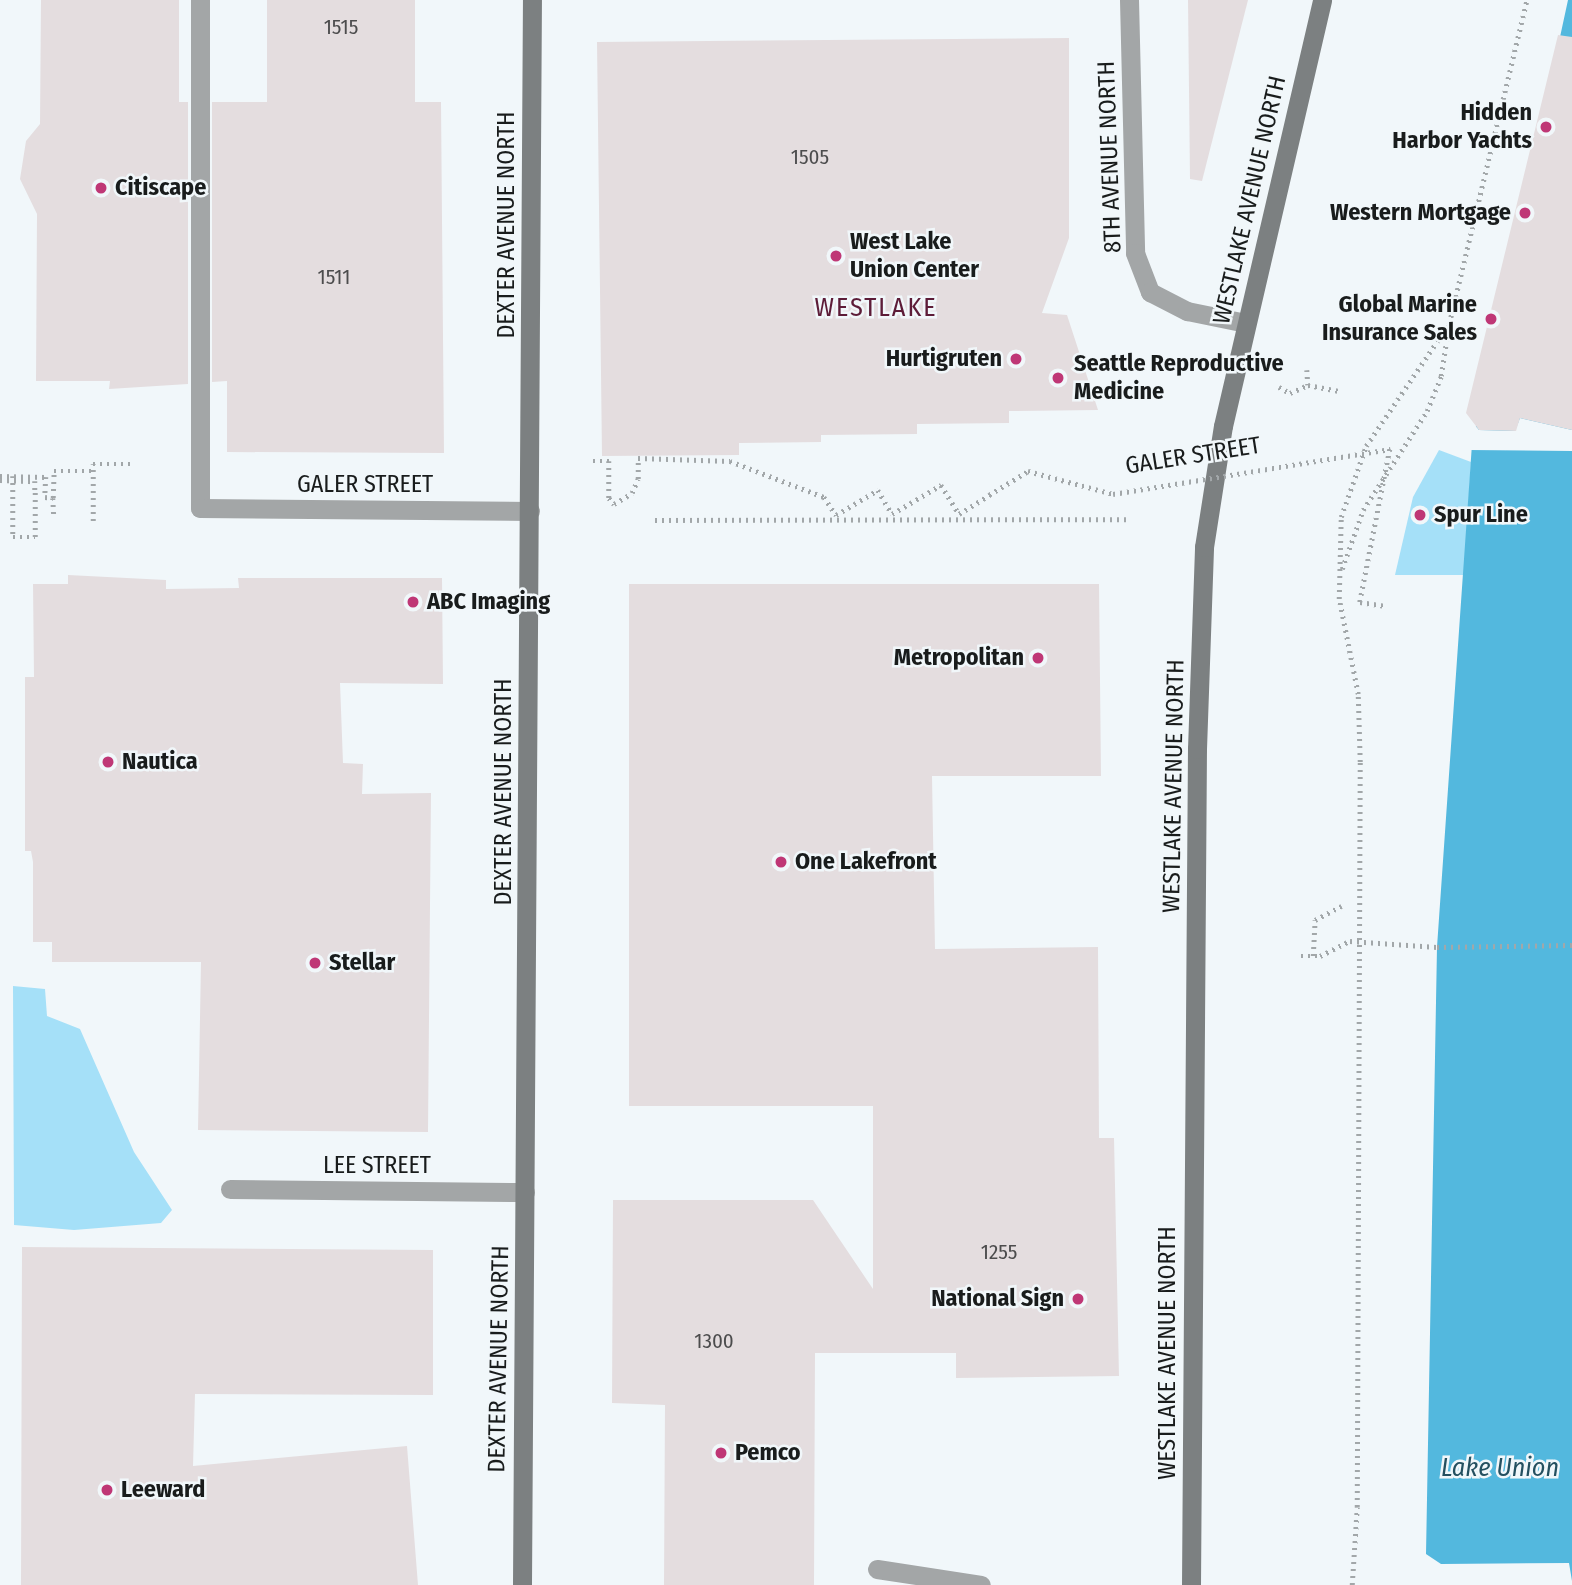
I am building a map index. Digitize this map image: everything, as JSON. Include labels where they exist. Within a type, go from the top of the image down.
[{"type":"main road","name":"DEXTER AVENUE NORTH","points":[[522,1585],[532,0]]},
{"type":"main road","name":"WESTLAKE AVENUE NORTH","points":[[1191,1585],[1197,763],[1204,547],[1223,426],[1322,0]]},
{"type":"street","name":"GALER STREET","points":[[200,0],[200,508],[530,510]]},
{"type":"street","name":"8TH AVENUE NORTH","points":[[1129,0],[1135,253],[1150,292],[1187,311],[1246,323]]},
{"type":"street","name":"LEE STREET","points":[[230,1189],[525,1192]]},
{"type":"street","points":[[877,1569],[981,1585]]},
{"type":"path","points":[[1340,574],[1354,529],[1378,482],[1427,411],[1441,376],[1449,324],[1527,0]]},
{"type":"path","points":[[1352,1585],[1357,1507],[1360,719],[1342,629],[1341,517],[1354,473],[1378,428],[1449,324]]},
{"type":"path","points":[[1307,370],[1308,385]]},
{"type":"path","points":[[1279,387],[1290,393],[1308,385],[1340,391]]},
{"type":"path","name":"GALER STREET","points":[[593,461],[609,461],[609,498],[614,505],[632,493],[638,479],[638,458],[730,461],[824,497],[836,515],[878,490],[892,514],[941,485],[959,513],[1028,471],[1112,494],[1390,449],[1360,602],[1386,606]]},
{"type":"path","points":[[93,521],[93,464],[133,464]]},
{"type":"path","points":[[54,515],[54,471],[93,471]]},
{"type":"path","points":[[0,478],[35,481],[35,537],[13,537],[13,476]]},
{"type":"path","points":[[0,478],[46,477],[45,497],[53,498]]},
{"type":"path","points":[[655,520],[1126,519]]},
{"type":"path","points":[[1313,956],[1315,920],[1341,906]]},
{"type":"path","points":[[1301,956],[1313,956],[1359,941],[1437,947],[1572,945]]},
{"type":"shaded area","points":[[1439,450],[1471,462],[1464,575],[1395,575],[1413,497]]},
{"type":"shaded area","points":[[13,986],[45,989],[47,1016],[80,1029],[134,1152],[172,1210],[161,1223],[74,1230],[14,1225]]},
{"type":"water","name":"Lake Union","points":[[1568,0],[1572,0],[1572,1581],[1569,1563],[1441,1564],[1426,1554],[1437,947],[1472,444]]},
{"type":"pier","points":[[1520,418],[1572,430],[1572,451],[1469,450],[1473,423],[1479,430],[1515,431]]},
{"type":"building","name":"Citiscape","points":[[41,0],[179,0],[179,102],[188,102],[188,384],[109,389],[110,381],[36,381],[37,214],[20,179],[26,141],[40,124]]},
{"type":"building","points":[[267,0],[415,0],[415,102],[441,102],[444,453],[227,452],[227,381],[212,382],[212,102],[267,102]]},
{"type":"building","points":[[1188,0],[1248,0],[1202,181],[1190,179]]},
{"type":"building","points":[[1558,35],[1572,37],[1572,430],[1520,418],[1516,431],[1479,430],[1466,413]]},
{"type":"building","name":"West Lake Union Center","points":[[1069,38],[1069,238],[1042,313],[1067,315],[1098,410],[1009,411],[1009,423],[917,424],[917,434],[821,435],[821,442],[739,443],[739,455],[602,456],[597,42]]},
{"type":"building","points":[[68,575],[166,580],[166,589],[239,588],[238,578],[442,578],[443,684],[340,683],[343,763],[363,764],[362,794],[431,793],[428,1132],[198,1130],[201,962],[52,962],[52,942],[33,942],[33,862],[31,851],[25,851],[25,677],[34,677],[33,584],[68,584]]},
{"type":"building","name":"One Lakefront","points":[[629,584],[1099,584],[1101,776],[932,776],[935,949],[1098,947],[1099,1138],[1114,1138],[1119,1376],[956,1378],[956,1353],[815,1353],[814,1585],[664,1585],[665,1405],[612,1403],[613,1200],[813,1200],[873,1289],[873,1106],[629,1106]]},
{"type":"building","name":"Leeward","points":[[22,1247],[433,1250],[433,1395],[195,1394],[193,1466],[407,1446],[418,1585],[21,1585]]},
{"type":"place","name":"Hidden Harbor Yachts","points":[[1546,127]]},
{"type":"place","name":"Citiscape","points":[[101,188]]},
{"type":"place","name":"Western Mortgage","points":[[1525,213]]},
{"type":"place","name":"West Lake Union Center","points":[[836,256]]},
{"type":"place","name":"Global Marine Insurance Sales","points":[[1491,319]]},
{"type":"place","name":"Hurtigruten","points":[[1016,359]]},
{"type":"place","name":"Seattle Reproductive Medicine","points":[[1058,378]]},
{"type":"place","name":"Spur Line","points":[[1420,515]]},
{"type":"place","name":"ABC Imaging","points":[[413,602]]},
{"type":"place","name":"Metropolitan","points":[[1038,658]]},
{"type":"place","name":"Nautica","points":[[108,762]]},
{"type":"place","name":"One Lakefront","points":[[781,862]]},
{"type":"place","name":"Stellar","points":[[315,963]]},
{"type":"place","name":"National Sign","points":[[1078,1299]]},
{"type":"place","name":"Pemco","points":[[721,1453]]},
{"type":"place","name":"Leeward","points":[[107,1490]]},
{"type":"district","name":"WESTLAKE","points":[[876,308]]}]
